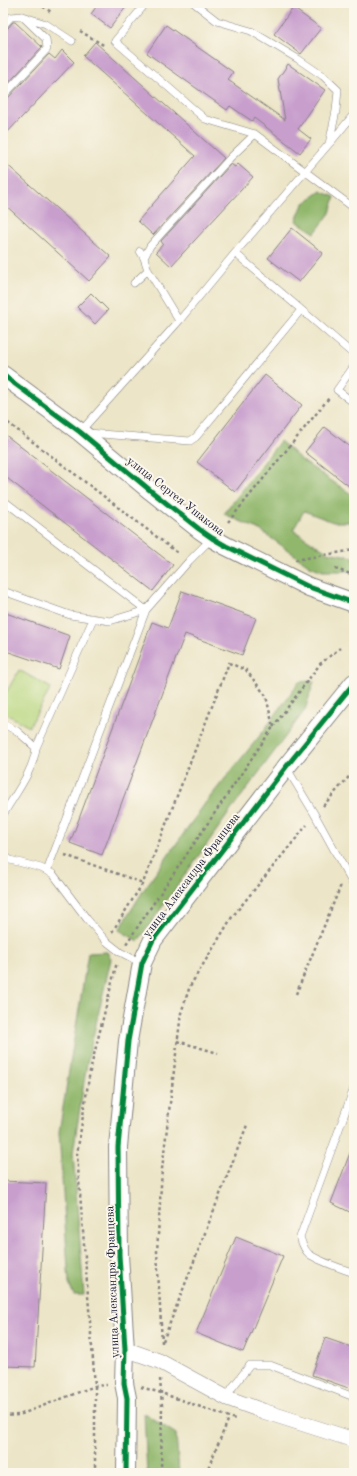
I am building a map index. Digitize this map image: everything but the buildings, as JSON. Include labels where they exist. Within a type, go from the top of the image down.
[{"type":"street","name":"улица Сергея Ушакова","points":[[3,375],[80,432],[151,491],[212,538],[309,587],[354,603]]},
{"type":"street","name":"улица Александра Францева","points":[[126,1473],[127,1398],[124,1383],[125,1349],[118,1255],[118,1147],[128,1041],[142,963],[153,940],[286,767],[354,683]]},
{"type":"street","points":[[125,1349],[159,1360],[227,1398],[264,1412],[354,1440]]},
{"type":"lane","points":[[146,3],[115,41],[205,119],[255,134],[354,208]]},
{"type":"lane","points":[[194,3],[217,21],[251,31],[291,55],[323,76],[338,90],[329,144]]},
{"type":"lane","points":[[3,26],[12,17],[22,16],[46,24],[72,41]]},
{"type":"lane","points":[[3,96],[47,49],[46,39],[22,16]]},
{"type":"lane","points":[[80,432],[179,321],[235,253],[353,117]]},
{"type":"lane","points":[[144,258],[150,246],[231,157],[255,134]]},
{"type":"lane","points":[[140,251],[148,270],[179,321]]},
{"type":"lane","points":[[235,253],[353,354],[354,357]]},
{"type":"lane","points":[[134,283],[148,270]]},
{"type":"lane","points":[[80,432],[190,441],[196,437],[301,310]]},
{"type":"lane","points":[[354,366],[337,390],[354,403]]},
{"type":"lane","points":[[3,500],[146,610]]},
{"type":"lane","points":[[47,871],[56,851],[146,610],[189,561],[212,538]]},
{"type":"lane","points":[[3,591],[70,615],[93,619],[110,621],[146,610]]},
{"type":"lane","points":[[3,816],[31,767],[35,757],[36,748],[93,619]]},
{"type":"lane","points":[[3,724],[17,731],[36,748]]},
{"type":"lane","points":[[286,767],[315,814],[354,886]]},
{"type":"lane","points":[[3,854],[10,860],[41,868],[53,874],[87,919],[106,941],[120,952],[142,963]]},
{"type":"lane","points":[[354,1088],[300,1237],[303,1246],[316,1258],[354,1273]]},
{"type":"lane","points":[[227,1398],[232,1388],[250,1365],[270,1365],[354,1397]]},
{"type":"path","points":[[38,3],[56,15]]},
{"type":"path","points":[[74,27],[118,55],[126,50]]},
{"type":"path","points":[[228,522],[337,390]]},
{"type":"path","points":[[3,418],[189,561]]},
{"type":"path","points":[[293,561],[354,550]]},
{"type":"path","points":[[335,570],[354,575]]},
{"type":"path","points":[[272,727],[320,664],[340,648]]},
{"type":"path","points":[[162,1343],[157,1252],[162,1169],[181,1013],[190,986],[228,923],[315,814],[354,771]]},
{"type":"path","points":[[56,851],[143,883]]},
{"type":"path","points":[[296,994],[346,872]]},
{"type":"path","points":[[177,1041],[218,1053]]},
{"type":"path","points":[[159,1360],[162,1343],[247,1125]]},
{"type":"path","points":[[3,1416],[19,1415],[95,1386],[95,1473]]},
{"type":"path","points":[[161,1393],[161,1473]]},
{"type":"path","points":[[206,1473],[229,1418]]},
{"type":"green space","points":[[321,191],[335,197],[330,213],[315,233],[296,221],[303,204]]},
{"type":"green space","points":[[280,441],[304,462],[354,496],[354,522],[333,522],[304,511],[293,530],[327,552],[354,557],[354,571],[323,571],[310,566],[260,530],[224,514]]},
{"type":"green space","points":[[19,670],[51,688],[29,727],[3,712],[3,698]]},
{"type":"green space","points":[[314,681],[305,710],[229,813],[138,941],[119,930],[143,891],[206,802],[262,733],[299,682]]},
{"type":"green space","points":[[107,952],[111,959],[87,1063],[73,1153],[84,1295],[74,1295],[69,1284],[59,1132],[88,953]]},
{"type":"green space","points":[[144,1413],[176,1434],[179,1473],[147,1473]]},
{"type":"cycle path","points":[[3,375],[80,432],[151,491],[212,538],[309,587],[354,603]]},
{"type":"cycle path","points":[[126,1473],[127,1398],[124,1383],[125,1349],[119,1255],[118,1147],[128,1041],[142,963],[153,940],[286,767],[354,683]]}]
